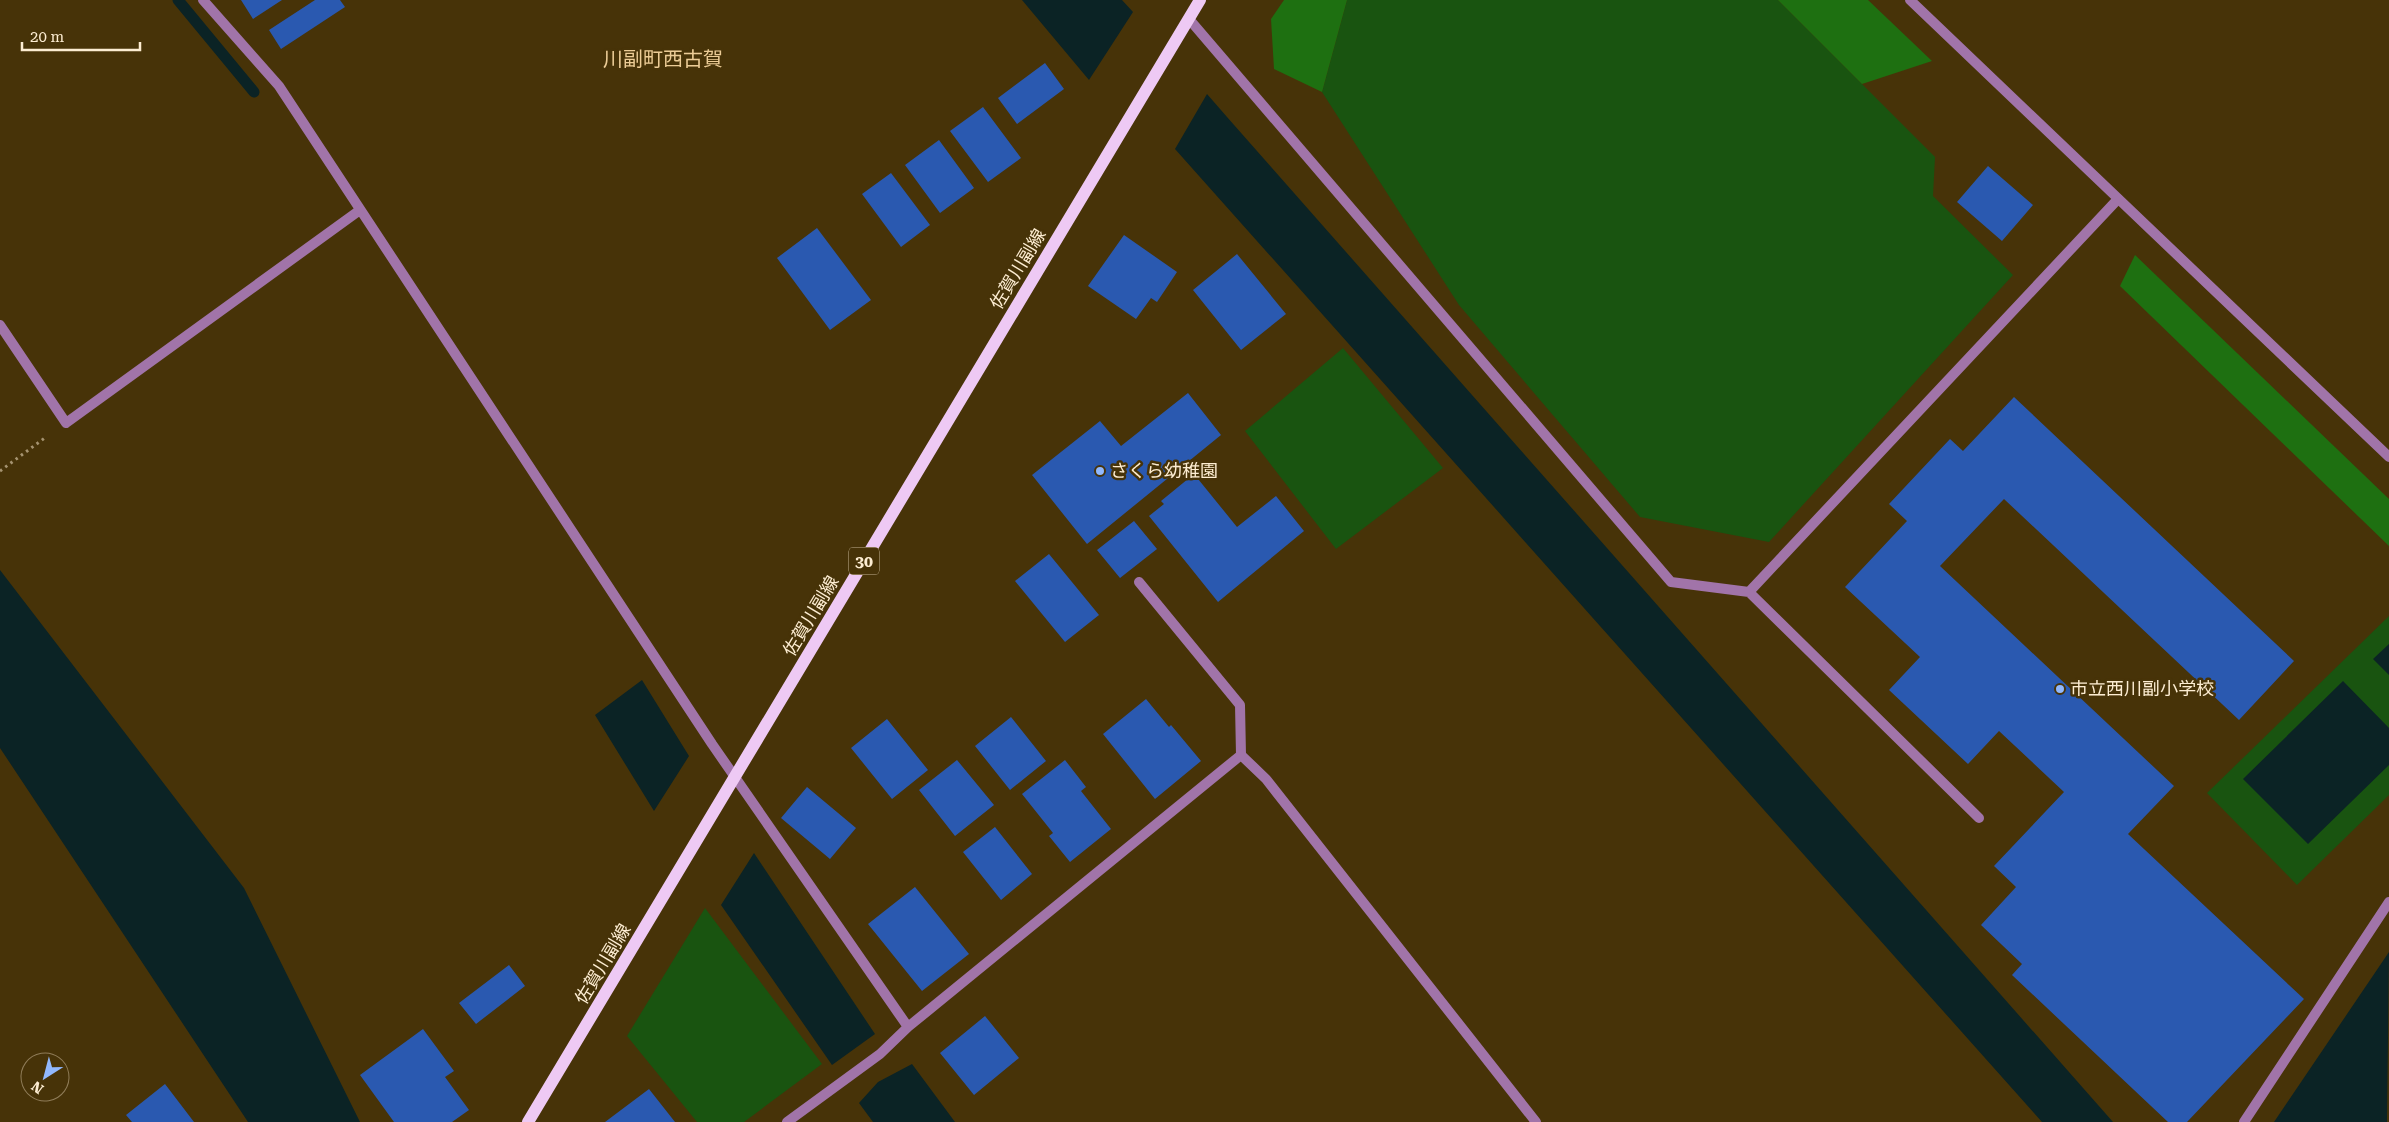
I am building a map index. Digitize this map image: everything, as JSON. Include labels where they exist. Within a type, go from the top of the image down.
[{"type":"main road","name":"佐賀川副線","points":[[528,1122],[1200,0]]},
{"type":"street","points":[[203,0],[278,86],[712,744],[736,776],[908,1027]]},
{"type":"street","points":[[1910,0],[2389,457]]},
{"type":"street","points":[[1188,19],[1671,582],[1749,592],[1979,818]]},
{"type":"street","points":[[1749,592],[2118,199]]},
{"type":"street","points":[[0,325],[66,423],[360,210]]},
{"type":"street","points":[[1139,582],[1240,705],[1242,755],[1266,779],[1536,1122]]},
{"type":"street","points":[[787,1122],[880,1054],[908,1027],[1242,755]]},
{"type":"street","points":[[2244,1122],[2389,902]]},
{"type":"path","points":[[0,471],[66,423]]},
{"type":"green space","points":[[1284,0],[1347,0],[1322,92],[1274,69],[1271,19]]},
{"type":"green space","points":[[1347,0],[1778,0],[1935,157],[1933,196],[2013,275],[1769,542],[1640,517],[1459,305],[1322,92]]},
{"type":"green space","points":[[1778,0],[1868,0],[1932,61],[1862,84]]},
{"type":"green space","points":[[2135,255],[2389,499],[2389,546],[2120,286]]},
{"type":"green space","points":[[1343,348],[1443,468],[1336,549],[1245,431]]},
{"type":"green space","points":[[2389,616],[2389,795],[2297,885],[2207,793]]},
{"type":"green space","points":[[705,908],[822,1064],[744,1122],[697,1122],[627,1036]]},
{"type":"water","points":[[1022,0],[1122,0],[1133,12],[1089,80]]},
{"type":"water","points":[[1207,94],[2113,1122],[2042,1122],[1175,149]]},
{"type":"water","points":[[0,570],[244,888],[360,1122],[248,1122],[0,748]]},
{"type":"water","points":[[2389,644],[2389,675],[2373,659]]},
{"type":"water","points":[[642,680],[689,756],[654,811],[595,715]]},
{"type":"water","points":[[2343,681],[2389,728],[2389,765],[2308,844],[2243,779]]},
{"type":"water","points":[[754,853],[875,1034],[832,1065],[721,905]]},
{"type":"water","points":[[2389,952],[2387,1122],[2274,1122]]},
{"type":"water","points":[[912,1064],[955,1122],[873,1122],[859,1103],[878,1082]]},
{"type":"building","points":[[241,0],[282,0],[253,19]]},
{"type":"building","points":[[315,0],[340,0],[345,7],[281,49],[269,30]]},
{"type":"building","points":[[1045,63],[1064,89],[1017,124],[998,98]]},
{"type":"building","points":[[983,107],[1021,158],[988,182],[950,131]]},
{"type":"building","points":[[939,140],[974,188],[940,213],[905,165]]},
{"type":"building","points":[[1988,166],[2033,205],[2002,241],[1957,202]]},
{"type":"building","points":[[891,173],[930,225],[901,247],[862,194]]},
{"type":"building","points":[[817,228],[871,300],[830,330],[777,258]]},
{"type":"building","points":[[1124,235],[1177,272],[1157,302],[1151,298],[1136,319],[1088,286]]},
{"type":"building","points":[[1237,254],[1286,314],[1241,350],[1193,290]]},
{"type":"building","points":[[1188,393],[1221,435],[1087,544],[1032,475],[1100,421],[1121,446]]},
{"type":"building","points":[[2014,397],[2294,661],[2239,720],[2004,499],[1940,566],[2174,786],[2128,834],[2304,999],[2187,1122],[2168,1122],[2012,975],[2022,964],[1981,925],[2016,887],[1994,866],[2064,792],[1999,731],[1968,764],[1889,690],[1920,657],[1845,587],[1907,521],[1889,504],[1950,439],[1963,451]]},
{"type":"building","points":[[1194,474],[1237,527],[1276,496],[1304,531],[1218,602],[1149,516],[1164,504],[1161,501]]},
{"type":"building","points":[[1134,521],[1157,549],[1120,578],[1097,550]]},
{"type":"building","points":[[1049,554],[1099,615],[1065,642],[1015,581]]},
{"type":"building","points":[[1146,699],[1201,761],[1155,799],[1103,734]]},
{"type":"building","points":[[1011,717],[1046,761],[1010,790],[975,746]]},
{"type":"building","points":[[887,719],[928,770],[892,799],[851,748]]},
{"type":"building","points":[[957,760],[994,805],[955,836],[919,790]]},
{"type":"building","points":[[1065,760],[1086,787],[1081,791],[1111,829],[1070,862],[1049,836],[1053,833],[1022,794]]},
{"type":"building","points":[[807,787],[856,828],[830,859],[781,818]]},
{"type":"building","points":[[995,827],[1032,874],[1001,900],[963,852]]},
{"type":"building","points":[[915,887],[969,954],[922,991],[868,924]]},
{"type":"building","points":[[509,965],[525,986],[476,1024],[459,1003]]},
{"type":"building","points":[[985,1016],[1019,1058],[974,1095],[940,1053]]},
{"type":"building","points":[[423,1029],[454,1071],[445,1077],[469,1110],[452,1122],[394,1122],[360,1075]]},
{"type":"building","points":[[165,1084],[194,1122],[132,1122],[126,1115]]},
{"type":"building","points":[[649,1089],[675,1122],[605,1122]]},
{"type":"waterway","points":[[178,0],[254,92]]},
{"type":"place","name":"さくら幼稚園","points":[[1100,471]]},
{"type":"place","name":"市立西川副小学校","points":[[2060,689]]},
{"type":"district","name":"川副町西古賀","points":[[663,59]]}]
